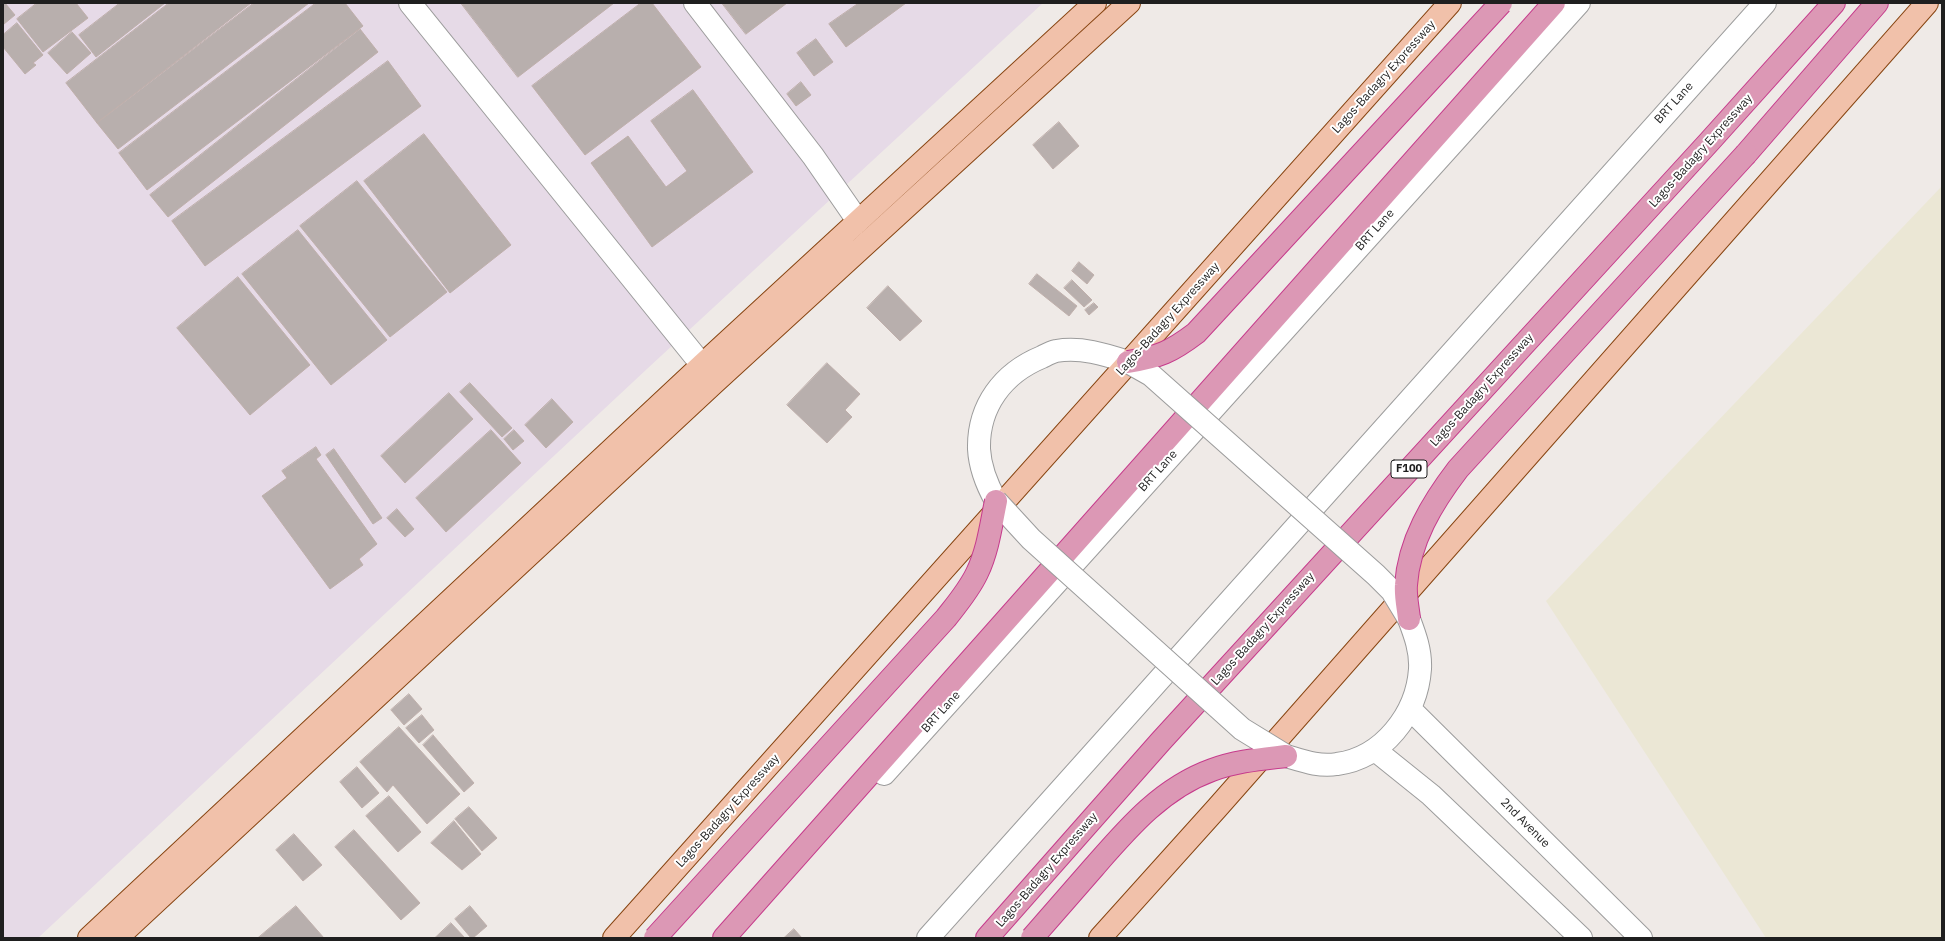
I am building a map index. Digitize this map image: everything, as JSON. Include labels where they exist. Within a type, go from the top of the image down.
[{"type":"highway","points":[[1128,362],[1152,358],[1176,348],[1196,333],[1501,3]]},
{"type":"highway","points":[[724,938],[1554,3]]},
{"type":"highway","name":"Lagos-Badagry Expressway","points":[[987,938],[1161,741],[1834,3]]},
{"type":"highway","points":[[1409,619],[1406,586],[1411,557],[1421,527],[1438,496],[1458,469],[1746,154],[1877,3]]},
{"type":"highway","points":[[655,938],[946,618],[963,596],[977,573],[986,548],[996,501]]},
{"type":"highway","points":[[1032,938],[1122,834],[1151,805],[1184,783],[1211,770],[1240,761],[1286,756]]},
{"type":"main road","points":[[89,938],[702,365],[1095,3]]},
{"type":"main road","points":[[117,938],[714,383],[1129,3]]},
{"type":"main road","name":"Lagos-Badagry Expressway","points":[[614,938],[1450,3]]},
{"type":"main road","points":[[1100,938],[1927,3]]},
{"type":"street","points":[[410,3],[702,365]]},
{"type":"street","points":[[695,3],[813,156],[858,221]]},
{"type":"street","name":"BRT Lane","points":[[734,938],[980,668],[1580,3]]},
{"type":"street","name":"BRT Lane","points":[[928,938],[1765,3]]},
{"type":"street","points":[[1081,350],[1105,354],[1128,362],[1151,375],[1162,384],[1392,591],[1409,619],[1418,644],[1420,668],[1417,691],[1410,709],[1397,729],[1375,750],[1358,758],[1336,764],[1312,764],[1286,756],[1242,729],[1031,539],[996,501],[983,473],[979,450],[980,430],[987,407],[1001,384],[1025,364],[1055,352],[1081,350]]},
{"type":"street","name":"2nd Avenue","points":[[1410,709],[1641,938]]},
{"type":"street","points":[[1375,750],[1431,795],[1581,938]]},
{"type":"shaded area","points":[[3,3],[1043,3],[648,368],[38,938],[3,938]]},
{"type":"shaded area","points":[[1942,186],[1942,938],[1766,938],[1546,601]]},
{"type":"building","points":[[3,3],[5,3],[15,15],[4,24]]},
{"type":"building","points":[[37,3],[76,3],[88,18],[43,52],[17,19]]},
{"type":"building","points":[[120,3],[165,3],[96,57],[79,35]]},
{"type":"building","points":[[169,3],[251,3],[97,123],[66,83]]},
{"type":"building","points":[[254,3],[309,3],[118,149],[97,123]]},
{"type":"building","points":[[316,3],[345,3],[363,26],[147,190],[119,153]]},
{"type":"building","points":[[461,3],[614,3],[518,77]]},
{"type":"building","points":[[641,3],[652,3],[701,67],[585,155],[532,86]]},
{"type":"building","points":[[722,3],[787,3],[746,34]]},
{"type":"building","points":[[859,3],[906,3],[846,47],[829,24]]},
{"type":"building","points":[[17,23],[43,55],[33,63],[36,65],[25,74],[3,47],[3,35]]},
{"type":"building","points":[[360,29],[378,52],[168,217],[150,195]]},
{"type":"building","points":[[72,32],[91,53],[67,74],[48,53]]},
{"type":"building","points":[[816,39],[833,62],[814,76],[797,53]]},
{"type":"building","points":[[388,61],[421,106],[205,266],[172,221]]},
{"type":"building","points":[[801,82],[811,95],[796,106],[787,94]]},
{"type":"building","points":[[693,90],[753,172],[652,247],[591,163],[628,136],[666,187],[687,171],[651,121]]},
{"type":"building","points":[[1059,122],[1079,146],[1053,169],[1033,145]]},
{"type":"building","points":[[424,134],[511,245],[450,293],[364,181]]},
{"type":"building","points":[[357,181],[447,292],[390,337],[300,226]]},
{"type":"building","points":[[298,230],[387,340],[331,385],[242,274]]},
{"type":"building","points":[[1079,262],[1094,275],[1087,284],[1072,271]]},
{"type":"building","points":[[1037,274],[1077,306],[1069,316],[1029,284]]},
{"type":"building","points":[[238,277],[310,365],[250,415],[177,328]]},
{"type":"building","points":[[1072,280],[1092,300],[1084,307],[1064,288]]},
{"type":"building","points":[[888,286],[922,321],[900,341],[867,308]]},
{"type":"building","points":[[1094,303],[1098,307],[1089,315],[1085,310]]},
{"type":"building","points":[[827,363],[860,394],[845,410],[852,417],[827,443],[787,405]]},
{"type":"building","points":[[470,383],[512,428],[502,437],[460,392]]},
{"type":"building","points":[[449,393],[473,419],[405,483],[381,456]]},
{"type":"building","points":[[552,399],[573,422],[546,448],[525,425]]},
{"type":"building","points":[[491,430],[521,463],[446,532],[416,498]]},
{"type":"building","points":[[514,430],[524,441],[513,450],[504,439]]},
{"type":"building","points":[[316,447],[321,455],[316,459],[377,544],[359,559],[363,565],[330,589],[262,496],[287,478],[282,471]]},
{"type":"building","points":[[334,449],[382,518],[373,524],[326,455]]},
{"type":"building","points":[[397,509],[414,529],[405,537],[387,518]]},
{"type":"building","points":[[409,694],[422,709],[404,725],[391,710]]},
{"type":"building","points":[[422,715],[434,730],[419,743],[406,728]]},
{"type":"building","points":[[399,727],[460,794],[427,824],[393,785],[387,792],[360,762]]},
{"type":"building","points":[[433,735],[474,783],[464,792],[423,745]]},
{"type":"building","points":[[357,767],[379,793],[362,808],[340,782]]},
{"type":"building","points":[[389,796],[421,832],[398,852],[366,816]]},
{"type":"building","points":[[469,807],[497,838],[482,851],[455,819]]},
{"type":"building","points":[[454,821],[481,854],[462,870],[431,843]]},
{"type":"building","points":[[354,830],[420,903],[401,920],[335,847]]},
{"type":"building","points":[[294,834],[322,865],[303,881],[276,850]]},
{"type":"building","points":[[296,906],[324,938],[258,938]]},
{"type":"building","points":[[470,906],[487,926],[473,938],[471,938],[455,919]]},
{"type":"building","points":[[451,923],[465,938],[435,938]]},
{"type":"building","points":[[794,929],[802,938],[784,938]]}]
